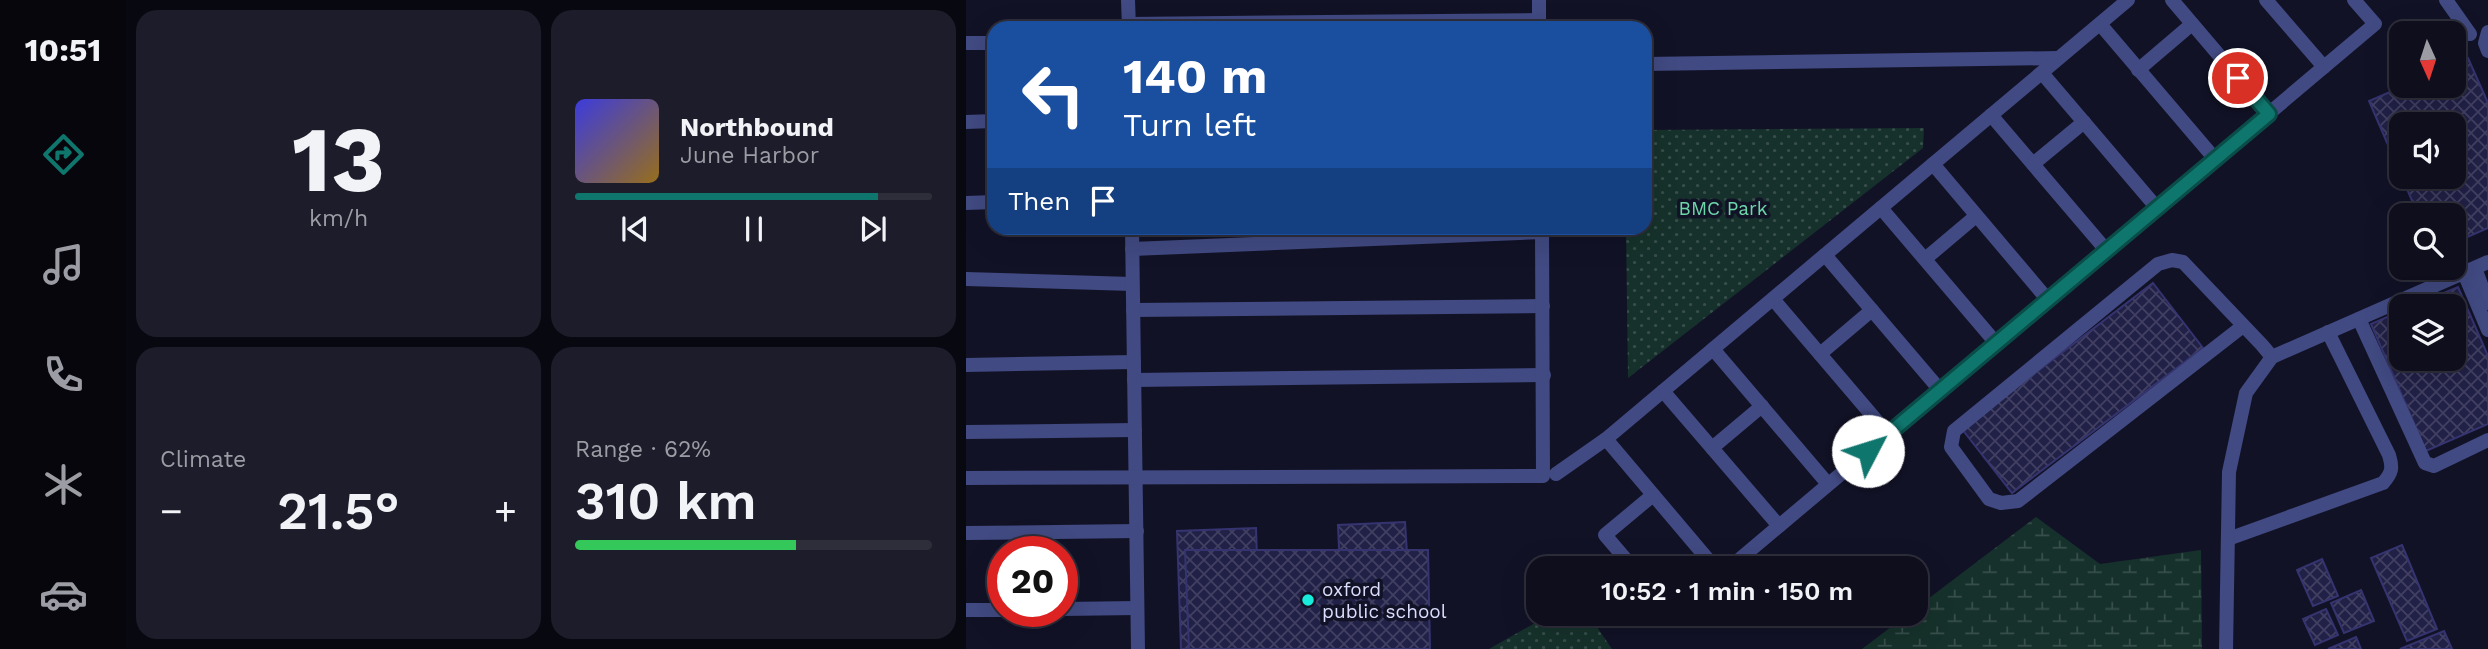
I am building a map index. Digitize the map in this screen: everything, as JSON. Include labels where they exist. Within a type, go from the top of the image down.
[{"type":"street","points":[[1128,0],[1129,21]]},
{"type":"street","points":[[1539,0],[1539,21]]},
{"type":"street","points":[[966,478],[1136,475],[1549,475],[1606,439],[2128,0]]},
{"type":"street","points":[[2172,0],[2269,114]]},
{"type":"street","points":[[2266,0],[2324,67]]},
{"type":"street","points":[[1743,556],[2375,24],[2354,0]]},
{"type":"street","points":[[2446,0],[2470,33]]},
{"type":"street","points":[[2100,24],[2215,159]]},
{"type":"street","points":[[2138,70],[2192,24]]},
{"type":"street","points":[[2488,32],[2485,43],[2488,51]]},
{"type":"street","points":[[966,43],[987,43]]},
{"type":"street","points":[[1652,64],[2058,58]]},
{"type":"street","points":[[2042,73],[2157,208]]},
{"type":"street","points":[[1991,115],[2106,250]]},
{"type":"street","points":[[966,122],[987,121]]},
{"type":"street","points":[[2033,164],[2084,122]]},
{"type":"street","points":[[1933,164],[2048,300]]},
{"type":"street","points":[[966,203],[987,202]]},
{"type":"street","points":[[1881,208],[1996,343]]},
{"type":"street","points":[[1925,259],[1976,216]]},
{"type":"street","points":[[1132,235],[1138,649]]},
{"type":"street","points":[[1132,250],[1440,235]]},
{"type":"street","points":[[1542,235],[1544,375],[1549,475]]},
{"type":"street","points":[[1825,255],[1940,390]]},
{"type":"street","points":[[2243,326],[2018,501],[2001,503],[1989,499],[1951,447],[1954,431],[2158,264],[2172,260],[2183,262],[2243,326],[2272,357]]},
{"type":"street","points":[[2476,267],[2488,303]]},
{"type":"street","points":[[2226,649],[2229,472],[2246,393],[2272,357],[2476,267]]},
{"type":"street","points":[[2476,267],[2488,330]]},
{"type":"street","points":[[966,279],[1132,284]]},
{"type":"street","points":[[1773,299],[1888,434]]},
{"type":"street","points":[[1133,310],[1543,306]]},
{"type":"street","points":[[1821,354],[1872,310]]},
{"type":"street","points":[[2359,319],[2425,463],[2434,466],[2488,440]]},
{"type":"street","points":[[2228,540],[2383,484],[2390,475],[2393,467],[2389,455],[2328,332]]},
{"type":"street","points":[[1713,349],[1828,484]]},
{"type":"street","points":[[966,365],[1134,362]]},
{"type":"street","points":[[1134,380],[1544,375]]},
{"type":"street","points":[[1663,391],[1779,526]]},
{"type":"street","points":[[1712,448],[1762,405]]},
{"type":"street","points":[[966,432],[1135,430]]},
{"type":"street","points":[[1606,439],[1705,556]]},
{"type":"street","points":[[1623,556],[1605,535],[1653,495]]},
{"type":"street","points":[[966,533],[1137,531]]},
{"type":"street","points":[[1078,609],[1138,608]]},
{"type":"street","points":[[966,610],[987,610]]},
{"type":"green space","name":"BMC Park","points":[[1924,128],[1923,148],[1628,378],[1626,235],[1652,235],[1652,130]]},
{"type":"green space","points":[[2036,517],[2100,564],[2201,550],[2202,649],[1862,649],[1892,626],[1928,626],[1928,599]]},
{"type":"green space","points":[[1530,626],[1596,626],[1612,649],[1489,649]]},
{"type":"building","points":[[2468,58],[2488,103],[2488,228],[2466,238],[2466,203],[2413,203],[2407,189],[2466,189],[2466,112],[2389,112],[2389,147],[2369,101],[2389,92],[2389,98],[2466,98]]},
{"type":"building","points":[[2153,283],[2203,348],[2012,493],[1962,429]]},
{"type":"building","points":[[2458,287],[2461,294],[2441,294]]},
{"type":"building","points":[[2466,305],[2488,356],[2488,424],[2426,451],[2391,371],[2466,371]]},
{"type":"building","points":[[2389,316],[2389,366],[2371,324]]},
{"type":"building","name":"oxford public school","points":[[1405,522],[1413,649],[1181,649],[1177,531],[1256,528],[1259,621],[1342,618],[1338,525]]},
{"type":"building","points":[[2402,545],[2437,629],[2407,641],[2371,558]]},
{"type":"building","name":"oxford public school","points":[[1185,550],[1428,550],[1430,649],[1189,649]]},
{"type":"building","points":[[2322,559],[2338,596],[2313,606],[2297,570]]},
{"type":"building","points":[[2361,590],[2374,621],[2344,633],[2331,603]]},
{"type":"building","points":[[2326,609],[2338,635],[2315,645],[2303,619]]},
{"type":"building","points":[[2444,631],[2452,649],[2400,649]]},
{"type":"building","points":[[2356,637],[2361,649],[2328,649]]},
{"type":"place","name":"oxford public school","points":[[1308,600]]},
{"type":"route","points":[[1868,451],[2269,114],[2238,78]]}]
